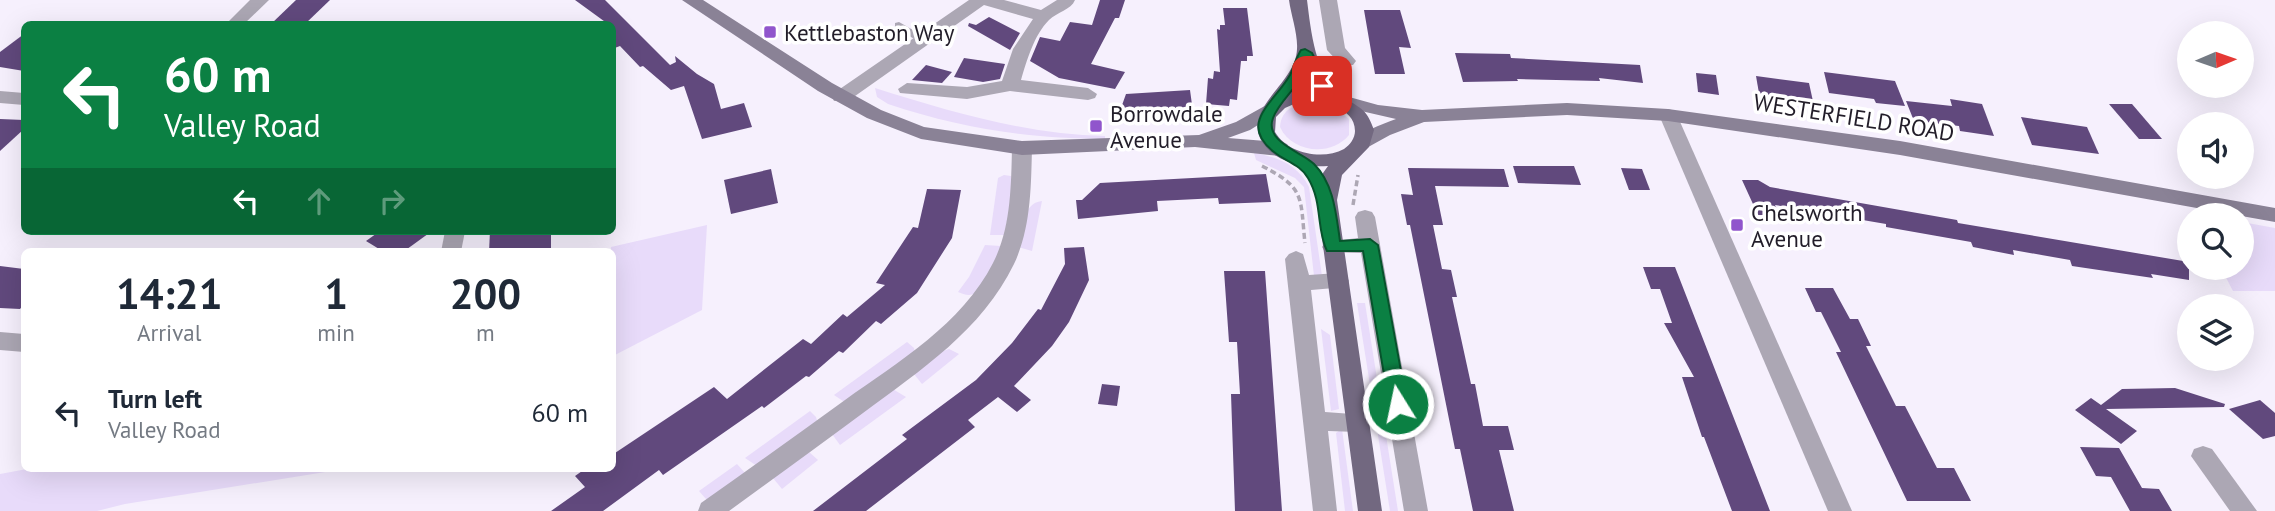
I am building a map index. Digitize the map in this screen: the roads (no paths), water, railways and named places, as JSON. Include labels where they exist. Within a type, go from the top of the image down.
[{"type":"main road","points":[[691,0],[841,97],[874,114],[921,132],[1022,148],[1195,141],[1287,153],[1321,161],[1359,154]]},
{"type":"main road","points":[[1298,0],[1304,47],[1318,80],[1338,99],[1353,108],[1366,126],[1366,135],[1359,154],[1333,173],[1326,201]]},
{"type":"main road","points":[[1304,47],[1296,76],[1265,119],[1265,130],[1270,140],[1314,173],[1326,201],[1370,511]]},
{"type":"main road","points":[[1195,141],[1242,126],[1274,106],[1303,94],[1338,99]]},
{"type":"main road","name":"WESTERFIELD ROAD","points":[[1338,99],[1378,111],[1422,116],[1567,109],[1668,115],[1900,148],[2275,215]]},
{"type":"main road","name":"WESTERFIELD ROAD","points":[[1359,154],[1395,125],[1422,116]]},
{"type":"street","points":[[237,21],[260,0]]},
{"type":"street","points":[[841,97],[982,0],[1042,16]]},
{"type":"street","points":[[1328,0],[1338,54],[1347,61]]},
{"type":"street","points":[[1010,85],[1023,49],[1042,16],[1067,1]]},
{"type":"street","points":[[1304,47],[1335,42]]},
{"type":"street","points":[[907,89],[967,93],[1010,85],[1088,94]]},
{"type":"street","points":[[0,97],[21,99]]},
{"type":"street","points":[[1668,115],[1840,511]]},
{"type":"street","points":[[710,511],[935,347],[975,305],[1003,265],[1011,246],[1019,212],[1022,148]]},
{"type":"street","points":[[1359,214],[1370,245],[1416,511]]},
{"type":"street","points":[[1332,247],[1370,245]]},
{"type":"street","points":[[1301,253],[1299,282],[1325,511]]},
{"type":"street","points":[[1299,282],[1338,281]]},
{"type":"street","points":[[0,341],[21,343]]},
{"type":"street","points":[[1315,421],[1358,422]]},
{"type":"street","points":[[2203,456],[2245,511]]},
{"type":"lane","points":[[899,25],[923,40]]},
{"type":"place","name":"Kettlebaston Way","points":[[770,32]]},
{"type":"place","name":"Borrowdale Avenue","points":[[1096,126]]},
{"type":"place","name":"Chelsworth Avenue","points":[[1737,225]]}]
